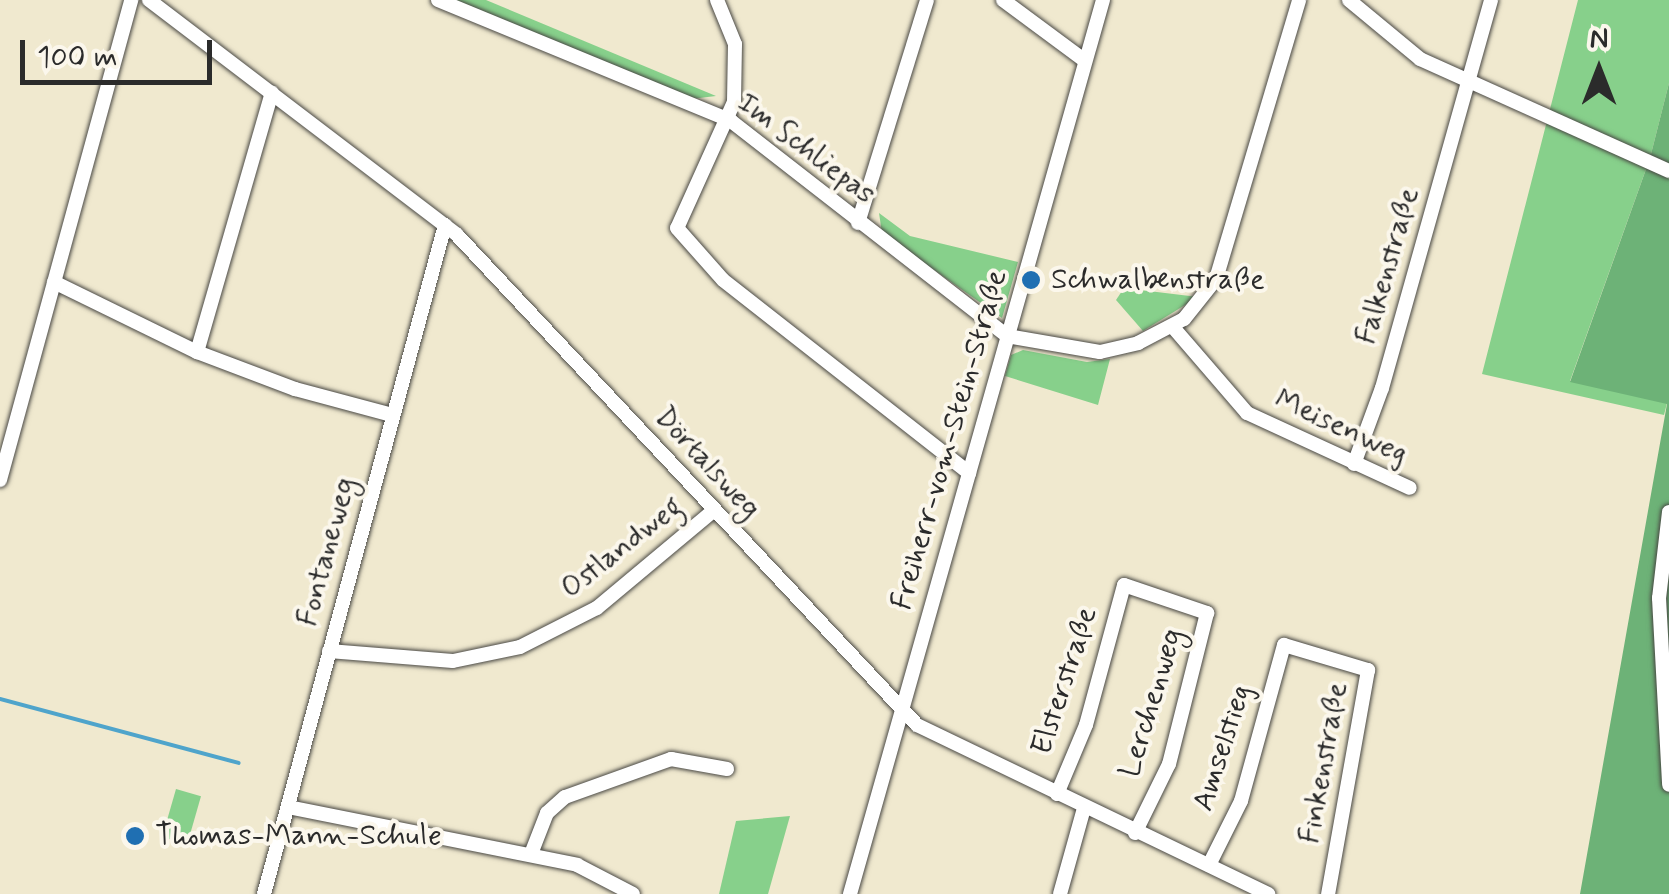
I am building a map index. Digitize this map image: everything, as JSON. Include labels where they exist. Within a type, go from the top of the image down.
[{"type":"street","points":[[0,480],[131,0]]},
{"type":"street","name":"Dörtalsweg","points":[[149,0],[445,224],[901,712],[1084,808],[1268,894]]},
{"type":"street","name":"Im Schliepas","points":[[438,0],[730,121],[1008,336]]},
{"type":"street","points":[[718,0],[735,44],[730,121],[677,228],[723,280],[969,473]]},
{"type":"street","points":[[858,223],[927,0]]},
{"type":"street","points":[[1003,0],[1085,61]]},
{"type":"street","name":"Freiherr-vom-Stein-Straße","points":[[850,894],[1103,0]]},
{"type":"street","points":[[1008,336],[1100,352],[1172,326],[1203,300],[1222,265],[1299,0]]},
{"type":"street","points":[[1349,0],[1412,54],[1669,171]]},
{"type":"street","name":"Falkenstraße","points":[[1354,464],[1382,388],[1491,0]]},
{"type":"street","points":[[197,352],[272,93]]},
{"type":"street","name":"Fontaneweg","points":[[264,894],[445,224]]},
{"type":"street","points":[[54,282],[197,352],[295,389],[392,414]]},
{"type":"street","name":"Meisenweg","points":[[1172,326],[1247,413],[1410,488]]},
{"type":"street","name":"Ostlandweg","points":[[329,651],[452,660],[520,647],[596,608],[714,510]]},
{"type":"street","points":[[1669,512],[1659,598],[1669,786]]},
{"type":"street","name":"Elsterstraße","points":[[1056,794],[1086,726],[1124,585]]},
{"type":"street","name":"Lerchenweg","points":[[1124,585],[1207,613],[1169,764],[1135,833]]},
{"type":"street","name":"Amselstieg","points":[[1209,864],[1240,801],[1284,646]]},
{"type":"street","name":"Finkenstraße","points":[[1284,646],[1368,670],[1328,894]]},
{"type":"street","points":[[531,854],[547,813],[566,797],[672,759],[727,769]]},
{"type":"street","points":[[288,807],[577,865],[634,894]]},
{"type":"street","points":[[1060,894],[1084,808]]},
{"type":"green space","points":[[452,0],[486,0],[716,96],[691,99]]},
{"type":"green space","points":[[1578,0],[1669,0],[1669,83],[1650,158],[1570,381],[1667,403],[1664,415],[1482,374]]},
{"type":"green space","points":[[1669,83],[1669,894],[1580,894],[1667,404],[1570,382],[1650,158]]},
{"type":"green space","points":[[879,213],[910,236],[1018,262],[1002,318],[882,233]]},
{"type":"green space","points":[[1124,288],[1198,297],[1143,331],[1116,300]]},
{"type":"green space","points":[[1023,350],[1087,362],[1110,359],[1098,405],[1005,376],[1011,355]]},
{"type":"green space","points":[[176,789],[201,796],[187,844],[162,837]]},
{"type":"green space","points":[[790,816],[768,894],[719,894],[736,821]]},
{"type":"waterway","points":[[0,699],[239,763]]},
{"type":"place","name":"Schwalbenstraße","points":[[1031,280]]},
{"type":"place","name":"Thomas-Mann-Schule","points":[[135,836]]}]
